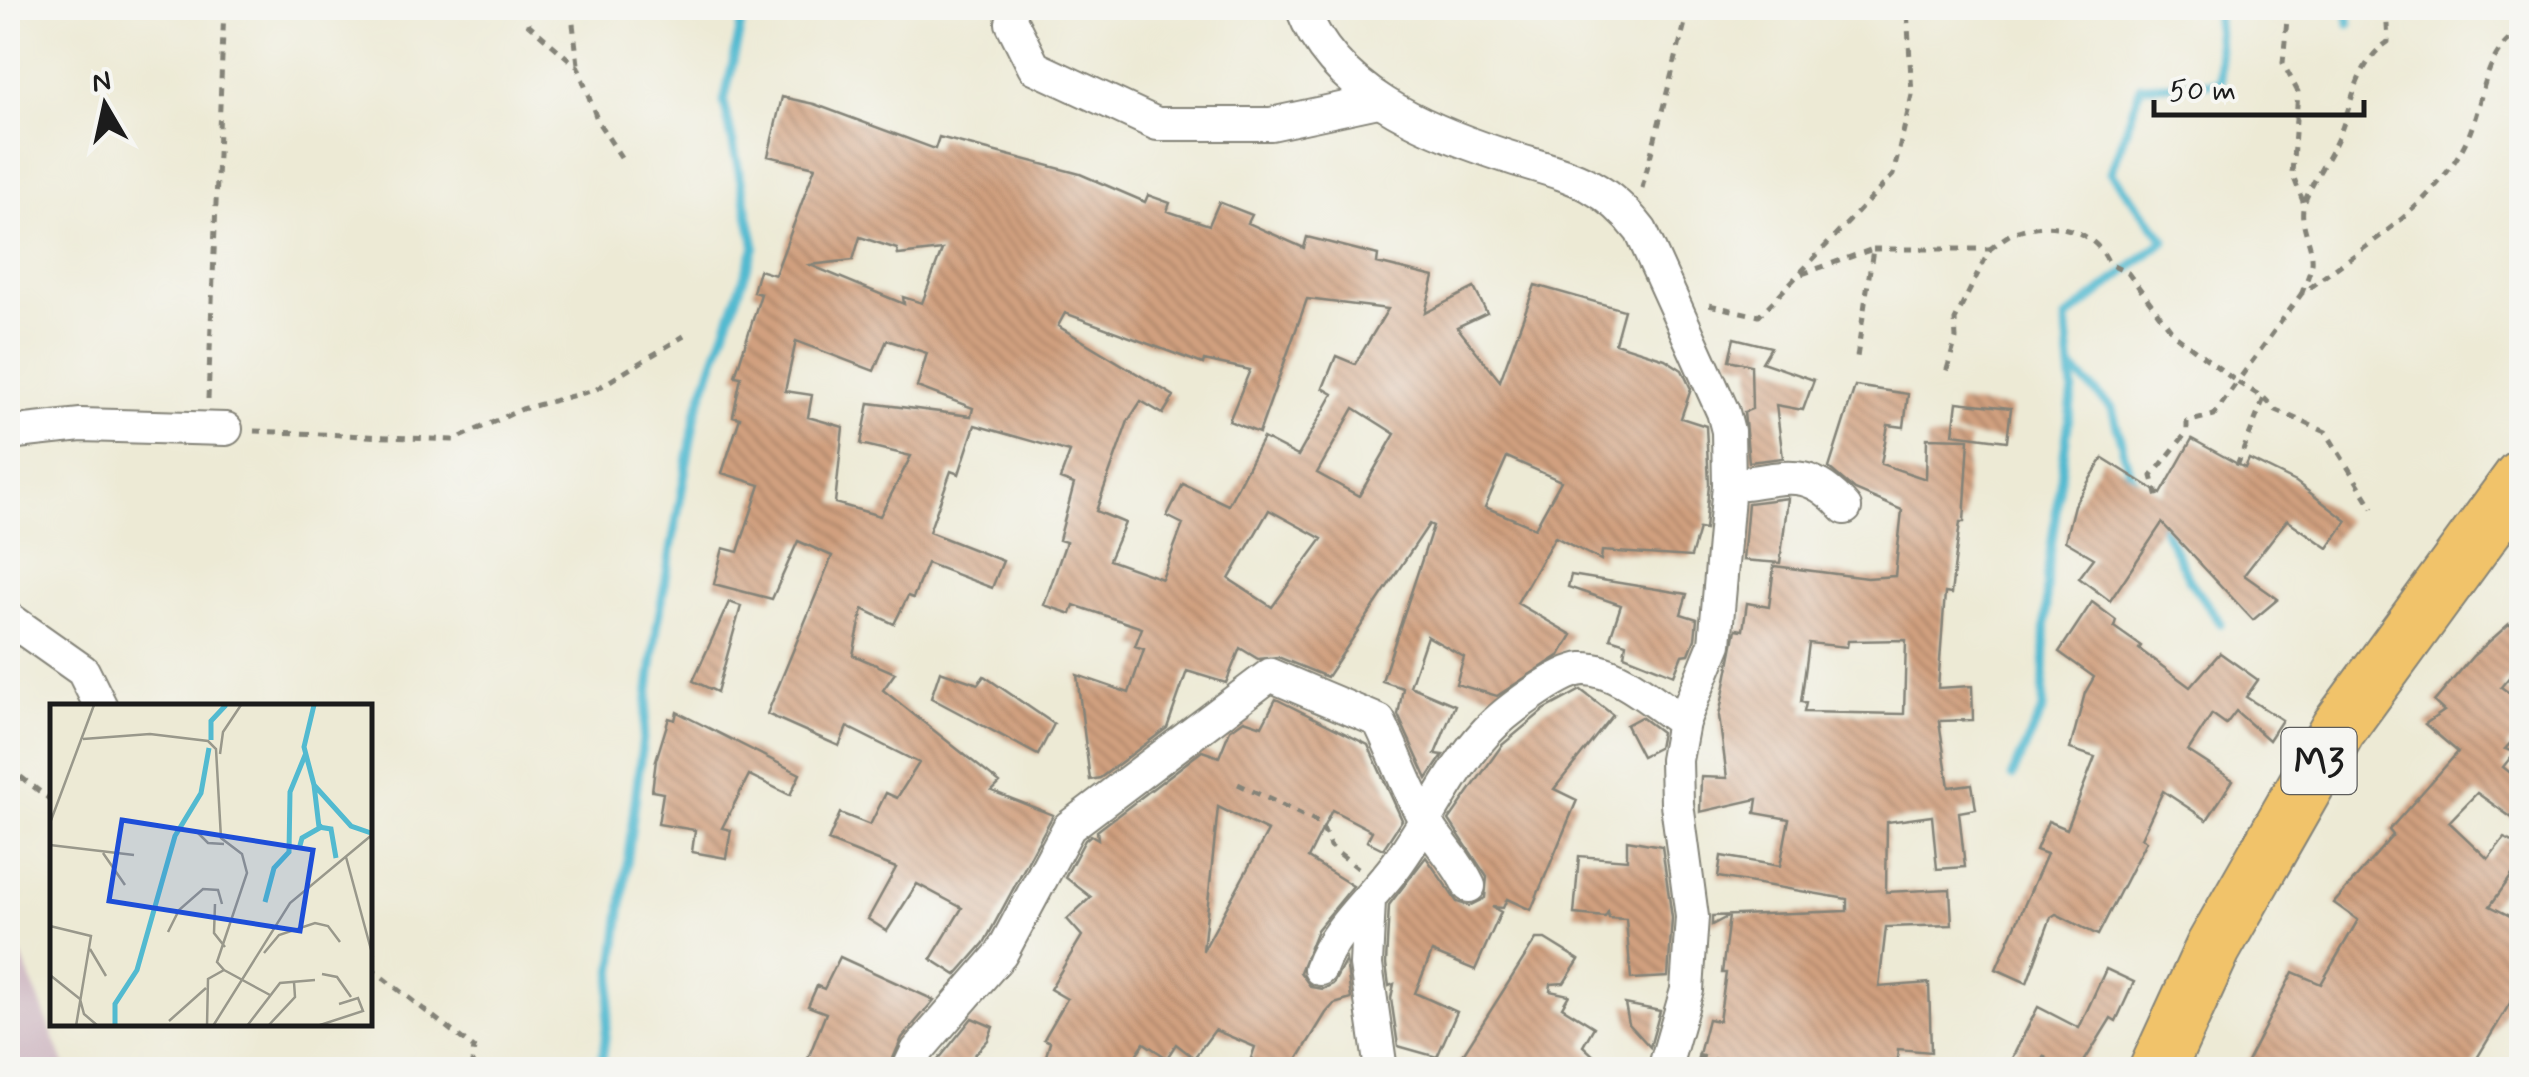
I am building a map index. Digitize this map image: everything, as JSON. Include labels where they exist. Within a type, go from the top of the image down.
[{"type":"highway","name":"M3","points":[[2158,1070],[2213,948],[2338,728],[2522,477]]},
{"type":"street","points":[[1302,8],[1315,41],[1345,76],[1378,101],[1498,154],[1594,184],[1621,205],[1642,231],[1723,412],[1728,431],[1729,486],[1716,644],[1684,722],[1676,760],[1676,804],[1692,916],[1687,990],[1664,1070]]},
{"type":"street","points":[[1012,23],[1034,66],[1157,124],[1272,124],[1378,101]]},
{"type":"street","points":[[8,433],[81,425],[217,429]]},
{"type":"street","points":[[1729,486],[1810,478],[1825,485],[1845,508]]},
{"type":"street","points":[[8,618],[83,670],[100,704]]},
{"type":"street","points":[[1320,969],[1332,945],[1428,820],[1488,729],[1573,671],[1587,669],[1607,675],[1684,722]]},
{"type":"street","points":[[908,1070],[917,1051],[1001,954],[1069,827],[1270,674],[1379,721],[1440,842],[1454,854],[1469,886]]},
{"type":"street","points":[[1368,900],[1366,965],[1381,1070]]},
{"type":"path","points":[[224,8],[217,429],[454,440],[522,409],[594,390],[684,336]]},
{"type":"path","points":[[522,8],[528,24],[578,67]]},
{"type":"path","points":[[571,8],[578,67],[598,122],[621,157]]},
{"type":"path","points":[[1642,231],[1642,188],[1689,8]]},
{"type":"path","points":[[1672,298],[1759,316],[1894,175],[1912,95],[1907,8]]},
{"type":"path","points":[[2288,8],[2283,64],[2298,92],[2292,173],[2304,204],[2305,236],[2313,261],[2302,293]]},
{"type":"path","points":[[2304,204],[2321,162],[2342,129],[2346,105],[2361,75],[2378,49],[2388,42],[2386,8]]},
{"type":"path","points":[[2159,502],[2152,476],[2187,432],[2187,422],[2214,415],[2302,293],[2432,194],[2468,137],[2490,68],[2508,37],[2522,31]]},
{"type":"path","points":[[1946,373],[1956,340],[1955,320],[1990,249],[2018,231],[2063,226],[2102,246],[2110,264],[2128,273],[2174,334],[2276,410],[2326,432],[2374,508]]},
{"type":"path","points":[[1799,275],[1873,249],[1990,249]]},
{"type":"path","points":[[1856,364],[1873,249]]},
{"type":"path","points":[[2237,466],[2264,398]]},
{"type":"path","points":[[8,768],[50,800]]},
{"type":"path","points":[[1238,784],[1272,796],[1321,824],[1330,846],[1371,879],[1368,900]]},
{"type":"path","points":[[372,970],[474,1048],[471,1070]]},
{"type":"path","points":[[1676,1031],[1698,1057],[1732,1064],[1730,1070]]},
{"type":"shaded area","points":[[8,920],[66,1069],[8,1069]]},
{"type":"building","points":[[782,97],[814,104],[935,149],[939,137],[1080,174],[1145,202],[1148,195],[1170,203],[1167,211],[1209,225],[1219,202],[1252,215],[1248,223],[1304,248],[1307,237],[1378,255],[1377,263],[1434,277],[1425,313],[1474,288],[1487,313],[1457,327],[1500,381],[1535,285],[1624,310],[1615,343],[1665,359],[1682,370],[1691,389],[1681,418],[1706,426],[1709,484],[1705,530],[1699,529],[1691,557],[1602,551],[1601,560],[1555,537],[1517,603],[1572,635],[1560,655],[1497,696],[1456,684],[1464,657],[1427,636],[1410,686],[1455,705],[1435,754],[1443,755],[1427,779],[1398,715],[1403,688],[1382,681],[1433,526],[1429,524],[1327,677],[1278,657],[1258,659],[1240,648],[1226,683],[1187,671],[1167,728],[1100,778],[1090,780],[1077,675],[1129,693],[1144,649],[1135,646],[1142,628],[1074,605],[1071,614],[1044,605],[1066,542],[1059,540],[1074,484],[1060,479],[1070,452],[975,425],[959,474],[951,471],[929,532],[1003,561],[992,588],[927,563],[913,598],[908,596],[894,624],[863,609],[853,655],[895,673],[883,690],[1000,783],[992,791],[1053,815],[984,943],[956,975],[931,959],[962,908],[917,884],[887,931],[868,919],[896,868],[828,841],[840,813],[870,825],[886,793],[897,798],[919,763],[847,727],[839,746],[767,714],[832,556],[798,541],[772,599],[714,584],[723,548],[738,552],[760,485],[722,473],[740,418],[733,416],[741,377],[735,376],[761,294],[753,292],[759,270],[775,275],[815,167],[768,156]],"holes":[[[860,237],[897,249],[898,255],[942,250],[922,303],[903,297],[904,304],[810,265],[853,260]],[[1307,299],[1388,309],[1355,364],[1336,356],[1323,388],[1333,394],[1298,456],[1263,438],[1228,505],[1183,484],[1167,516],[1183,524],[1162,579],[1109,560],[1125,523],[1096,511],[1128,421],[1141,401],[1163,414],[1174,396],[1058,326],[1065,313],[1203,364],[1204,360],[1250,370],[1229,421],[1259,433]],[[887,340],[927,353],[917,387],[973,408],[971,416],[869,403],[861,444],[911,456],[880,516],[835,503],[843,427],[808,417],[812,395],[785,391],[796,341],[874,371]],[[1354,408],[1395,434],[1359,496],[1317,473]],[[1507,457],[1561,481],[1535,528],[1485,507]],[[1269,510],[1322,539],[1272,607],[1229,579]]]},
{"type":"building","points":[[1734,338],[1771,347],[1762,362],[1814,380],[1803,410],[1776,405],[1783,458],[1749,462],[1744,412],[1752,409],[1751,365],[1729,360]]},
{"type":"building","points":[[1855,386],[1908,394],[1904,427],[1888,425],[1881,464],[1926,479],[1927,438],[1969,439],[1964,522],[1960,522],[1951,594],[1945,593],[1938,688],[1972,686],[1973,720],[1939,721],[1949,787],[1972,784],[1976,809],[1959,812],[1965,867],[1937,869],[1932,816],[1887,822],[1886,892],[1950,889],[1952,925],[1886,927],[1879,987],[1929,983],[1931,1052],[1898,1049],[1896,1070],[1695,1070],[1708,1019],[1719,1021],[1726,973],[1722,973],[1729,916],[1712,925],[1712,916],[1847,911],[1847,899],[1718,877],[1721,856],[1780,866],[1789,819],[1755,813],[1757,799],[1700,812],[1701,777],[1727,778],[1719,716],[1736,629],[1743,630],[1747,603],[1769,607],[1774,566],[1867,578],[1895,576],[1902,510],[1855,490],[1829,468]],"holes":[[[1906,640],[1904,714],[1804,712],[1806,703],[1801,702],[1809,643],[1847,647],[1848,641]]]},
{"type":"building","points":[[1957,402],[2011,408],[2007,441],[1953,434]]},
{"type":"building","points":[[2192,439],[2245,468],[2249,459],[2296,482],[2347,521],[2328,548],[2287,520],[2244,575],[2278,599],[2253,620],[2162,523],[2110,601],[2079,578],[2094,558],[2065,541],[2074,505],[2103,458],[2161,494]]},
{"type":"building","points":[[1788,498],[1780,563],[1743,560],[1748,503]]},
{"type":"building","points":[[1571,575],[1687,594],[1681,614],[1697,619],[1695,639],[1689,654],[1682,655],[1674,675],[1624,655],[1626,643],[1610,638],[1621,605],[1568,587]]},
{"type":"building","points":[[729,602],[741,606],[717,692],[693,681]]},
{"type":"building","points":[[2092,602],[2116,620],[2114,627],[2141,646],[2139,649],[2190,687],[2220,653],[2258,680],[2246,697],[2282,720],[2269,740],[2236,711],[2226,724],[2212,714],[2188,751],[2233,780],[2207,820],[2163,791],[2141,838],[2146,841],[2098,935],[2056,914],[2051,917],[2027,983],[1996,969],[2047,854],[2036,850],[2048,821],[2067,829],[2095,757],[2070,749],[2085,693],[2094,677],[2059,652]]},
{"type":"building","points":[[2509,624],[2522,636],[2522,662],[2501,687],[2522,702],[2522,731],[2505,749],[2515,752],[2503,767],[2522,782],[2522,825],[2477,793],[2449,822],[2488,859],[2504,838],[2522,847],[2522,861],[2490,906],[2522,922],[2522,994],[2516,993],[2470,1070],[2243,1070],[2293,972],[2321,984],[2358,920],[2334,903],[2393,835],[2389,830],[2458,752],[2425,724],[2444,711],[2434,702],[2473,656]]},
{"type":"building","points":[[940,671],[978,684],[984,676],[1054,724],[1038,755],[931,698]]},
{"type":"building","points":[[1581,690],[1613,715],[1554,789],[1577,800],[1531,910],[1507,899],[1503,908],[1492,907],[1501,912],[1475,970],[1432,952],[1415,993],[1457,1012],[1437,1057],[1398,1046],[1391,998],[1394,984],[1389,986],[1386,964],[1389,905],[1426,857],[1457,902],[1469,906],[1485,898],[1487,877],[1449,820],[1502,745],[1544,710]]},
{"type":"building","points":[[1276,699],[1368,745],[1402,820],[1383,849],[1367,841],[1372,831],[1332,810],[1308,858],[1353,886],[1317,930],[1300,972],[1311,987],[1323,989],[1333,984],[1346,960],[1351,999],[1334,1004],[1326,1013],[1291,1070],[1247,1070],[1255,1047],[1215,1030],[1194,1058],[1176,1044],[1167,1058],[1144,1043],[1126,1070],[1042,1070],[1050,1042],[1044,1039],[1067,999],[1050,989],[1082,936],[1067,919],[1091,897],[1065,877],[1085,840],[1091,835],[1098,839],[1097,831],[1202,751],[1219,757],[1230,730],[1244,720],[1262,726]],"holes":[[[1218,807],[1268,831],[1203,951]]]},
{"type":"building","points":[[677,712],[800,774],[790,795],[749,775],[722,828],[731,830],[726,858],[692,852],[695,830],[658,824],[663,793],[652,791],[656,760],[669,718],[675,720]]},
{"type":"building","points":[[1641,717],[1661,732],[1658,748],[1642,756],[1626,725]]},
{"type":"building","points":[[1627,840],[1662,846],[1672,918],[1668,977],[1631,979],[1626,919],[1609,918],[1608,912],[1605,917],[1574,914],[1579,856],[1627,860]]},
{"type":"building","points":[[1536,939],[1545,939],[1579,960],[1564,983],[1551,984],[1550,991],[1569,995],[1562,1007],[1594,1027],[1583,1046],[1609,1070],[1453,1070]]},
{"type":"building","points":[[840,957],[934,1000],[902,1038],[888,1070],[828,1070],[807,1061],[826,1013],[808,1006],[817,986],[824,989]]},
{"type":"building","points":[[2106,969],[2134,982],[2116,1021],[2111,1018],[2079,1070],[2059,1070],[2044,1056],[2037,1070],[2006,1070],[2038,1007],[2079,1028]]},
{"type":"building","points":[[1625,1004],[1660,1011],[1650,1047],[1629,1024]]},
{"type":"building","points":[[972,1018],[993,1027],[988,1040],[961,1070],[930,1070]]},
{"type":"waterway","points":[[601,1070],[657,627],[696,413],[755,246],[724,102],[745,8]]},
{"type":"waterway","points":[[2012,776],[2043,709],[2047,577],[2073,390],[2066,319],[2165,240],[2111,172],[2141,86],[2221,82],[2216,8]]},
{"type":"waterway","points":[[2347,8],[2349,24]]},
{"type":"waterway","points":[[2071,368],[2112,408],[2130,475],[2136,484]]},
{"type":"waterway","points":[[2156,513],[2190,581],[2221,623]]}]
